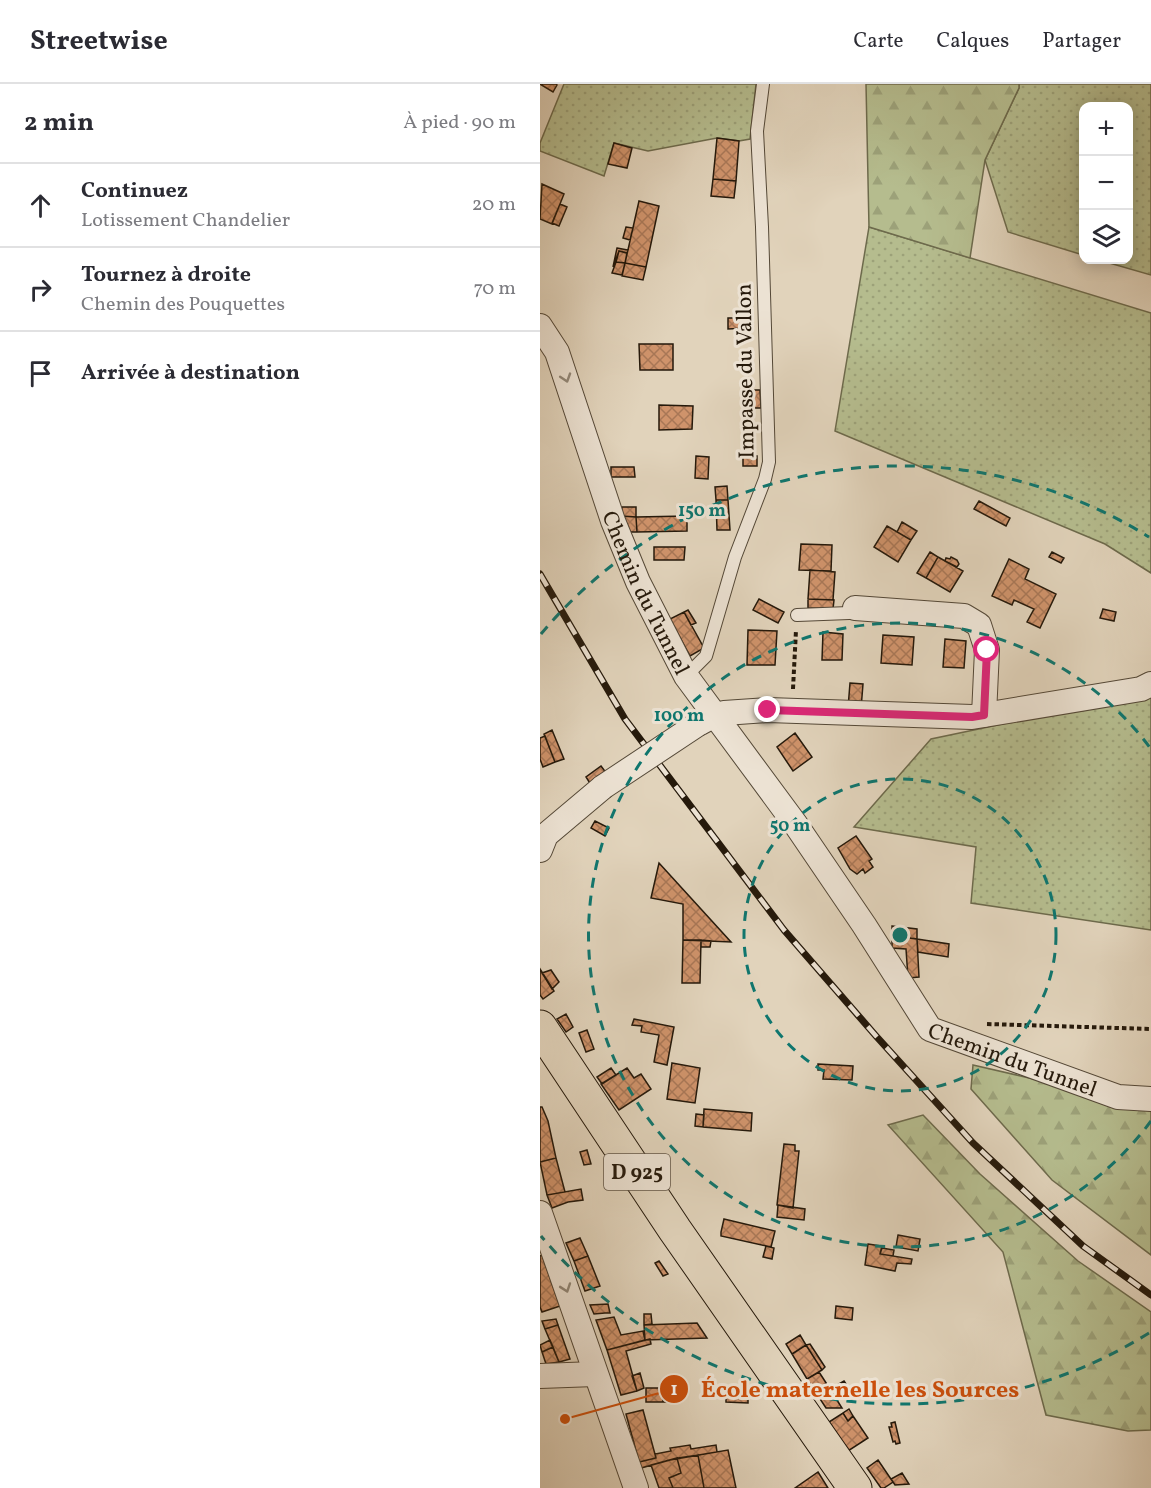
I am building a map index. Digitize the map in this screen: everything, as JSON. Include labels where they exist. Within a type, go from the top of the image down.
[{"type":"main road","name":"D 925","points":[[540,1027],[675,1230],[855,1488]]},
{"type":"street","name":"Chemin du Tunnel","points":[[540,326],[557,352],[613,521],[638,582],[706,720],[796,825],[858,916],[930,1029],[1118,1097],[1151,1099]]},
{"type":"street","points":[[855,608],[964,616],[979,625],[987,650],[984,715]]},
{"type":"street","points":[[540,850],[546,835],[603,787],[706,720],[739,711],[972,717],[1141,689],[1151,684]]},
{"type":"street","points":[[540,1213],[636,1488]]},
{"type":"street","points":[[540,1376],[595,1374]]},
{"type":"lane","name":"Impasse du Vallon","points":[[686,676],[706,656],[735,557],[765,479],[769,462],[757,131],[763,84]]},
{"type":"lane","points":[[797,615],[849,613],[855,608]]},
{"type":"path","points":[[794,676],[797,615]]},
{"type":"path","points":[[985,1024],[1151,1029]]},
{"type":"green space","points":[[564,84],[756,84],[750,139],[739,141],[717,138],[648,151],[614,143],[604,176],[540,151],[540,143]]},
{"type":"green space","points":[[866,84],[1019,84],[985,160],[970,258],[869,227]]},
{"type":"green space","points":[[1019,84],[1151,84],[1151,275],[1113,264],[1133,264],[1133,102],[1079,102],[1079,254],[1008,232],[985,160]]},
{"type":"green space","points":[[869,227],[1151,313],[1151,573],[1105,544],[835,431]]},
{"type":"green space","points":[[1151,693],[1151,930],[971,903],[976,847],[854,827],[931,739]]},
{"type":"green space","points":[[973,1065],[1151,1106],[1151,1255],[1052,1180],[971,1089]]},
{"type":"green space","points":[[923,1115],[980,1174],[1078,1261],[1151,1312],[1151,1430],[1128,1431],[1046,1415],[1003,1252],[888,1125]]},
{"type":"building","points":[[540,84],[556,84],[557,85],[553,92]]},
{"type":"building","points":[[717,138],[739,141],[736,181],[713,179]]},
{"type":"building","points":[[614,143],[632,148],[627,168],[608,164]]},
{"type":"building","points":[[713,179],[736,181],[734,198],[711,196]]},
{"type":"building","points":[[542,184],[564,194],[552,224],[540,219]]},
{"type":"building","points":[[639,201],[659,206],[646,267],[625,263]]},
{"type":"building","points":[[560,204],[567,207],[559,226],[552,223]]},
{"type":"building","points":[[626,227],[633,228],[630,240],[623,238]]},
{"type":"building","points":[[617,248],[628,250],[627,253],[619,251],[613,267]]},
{"type":"building","points":[[619,251],[627,253],[625,263],[616,262]]},
{"type":"building","points":[[616,262],[625,263],[622,275],[612,273]]},
{"type":"building","points":[[625,263],[646,267],[643,280],[622,276]]},
{"type":"building","points":[[728,318],[746,318],[747,328],[728,329]]},
{"type":"building","points":[[639,344],[673,344],[673,370],[640,370]]},
{"type":"building","points":[[743,390],[760,390],[761,408],[744,408]]},
{"type":"building","points":[[659,405],[693,406],[692,429],[659,430]]},
{"type":"building","points":[[696,456],[709,457],[708,479],[695,478]]},
{"type":"building","points":[[743,456],[757,456],[757,466],[743,466]]},
{"type":"building","points":[[611,467],[634,467],[635,477],[611,477]]},
{"type":"building","points":[[727,486],[728,500],[716,500],[715,487]]},
{"type":"building","points":[[716,500],[728,500],[730,530],[717,530]]},
{"type":"building","points":[[979,501],[1010,518],[1006,526],[974,509]]},
{"type":"building","points":[[622,507],[636,507],[636,517],[621,516]]},
{"type":"building","points":[[621,516],[636,517],[637,532],[628,532]]},
{"type":"building","points":[[687,516],[687,531],[637,532],[636,517]]},
{"type":"building","points":[[902,522],[917,531],[911,540],[897,532]]},
{"type":"building","points":[[887,526],[911,540],[898,562],[874,547]]},
{"type":"building","points":[[801,544],[832,545],[831,571],[799,570]]},
{"type":"building","points":[[654,547],[685,547],[684,560],[654,560]]},
{"type":"building","points":[[930,552],[938,557],[926,578],[917,573]]},
{"type":"building","points":[[1052,552],[1064,558],[1061,563],[1049,557]]},
{"type":"building","points":[[938,557],[963,571],[950,592],[926,578]]},
{"type":"building","points":[[951,557],[957,560],[959,564],[957,567],[945,561],[946,558]]},
{"type":"building","points":[[1009,559],[1029,569],[1025,579],[1056,594],[1040,628],[1027,622],[1034,609],[1014,600],[1012,605],[992,596]]},
{"type":"building","points":[[810,570],[835,572],[833,600],[808,599]]},
{"type":"building","points":[[759,599],[784,612],[778,623],[753,610]]},
{"type":"building","points":[[808,599],[834,600],[833,609],[808,608]]},
{"type":"building","points":[[1103,609],[1116,612],[1114,621],[1100,618]]},
{"type":"building","points":[[688,610],[696,623],[691,625],[684,612]]},
{"type":"building","points":[[684,612],[704,648],[690,656],[670,619]]},
{"type":"building","points":[[748,630],[777,631],[775,665],[747,665]]},
{"type":"building","points":[[823,632],[843,634],[842,660],[822,660]]},
{"type":"building","points":[[883,635],[914,637],[912,665],[881,663]]},
{"type":"building","points":[[945,639],[966,641],[964,668],[943,667]]},
{"type":"building","points":[[850,683],[863,684],[861,709],[848,708]]},
{"type":"building","points":[[552,730],[564,759],[555,762],[544,734]]},
{"type":"building","points":[[795,733],[812,757],[793,771],[777,747]]},
{"type":"building","points":[[545,736],[555,762],[543,767],[540,759],[540,738]]},
{"type":"building","points":[[601,766],[607,774],[591,785],[586,777]]},
{"type":"building","points":[[595,821],[609,828],[605,836],[591,828]]},
{"type":"building","points":[[856,836],[872,859],[869,861],[873,867],[865,873],[863,869],[857,874],[850,869],[838,848]]},
{"type":"building","points":[[659,863],[731,942],[683,940],[683,904],[651,898]]},
{"type":"building","points":[[892,926],[917,929],[917,939],[892,936]]},
{"type":"building","points":[[892,936],[917,939],[919,977],[908,978],[906,949],[892,948]]},
{"type":"building","points":[[917,939],[949,944],[948,957],[918,952]]},
{"type":"building","points":[[683,940],[701,940],[700,983],[682,983]]},
{"type":"building","points":[[701,940],[711,941],[710,947],[701,947]]},
{"type":"building","points":[[540,969],[554,991],[543,999],[540,995]]},
{"type":"building","points":[[551,970],[559,982],[552,989],[542,973]]},
{"type":"building","points":[[566,1014],[573,1027],[566,1032],[557,1019]]},
{"type":"building","points":[[634,1019],[674,1027],[667,1065],[654,1062],[659,1035],[641,1032],[642,1026],[632,1025]]},
{"type":"building","points":[[587,1030],[594,1049],[586,1052],[579,1033]]},
{"type":"building","points":[[672,1063],[700,1068],[695,1103],[667,1099]]},
{"type":"building","points":[[818,1064],[853,1066],[852,1080],[823,1079],[824,1070],[818,1070]]},
{"type":"building","points":[[611,1068],[616,1075],[602,1084],[597,1077]]},
{"type":"building","points":[[627,1068],[634,1078],[641,1074],[651,1089],[619,1110],[601,1084]]},
{"type":"building","points":[[540,1107],[548,1121],[556,1158],[540,1162]]},
{"type":"building","points":[[704,1109],[752,1113],[751,1131],[703,1127]]},
{"type":"building","points":[[696,1114],[704,1115],[703,1127],[695,1126]]},
{"type":"building","points":[[784,1144],[795,1145],[795,1151],[799,1151],[793,1208],[777,1205]]},
{"type":"building","points":[[587,1150],[591,1164],[584,1165],[580,1152]]},
{"type":"building","points":[[556,1158],[565,1192],[547,1195],[540,1162]]},
{"type":"building","points":[[581,1189],[583,1200],[568,1202],[552,1208],[547,1195]]},
{"type":"building","points":[[778,1205],[805,1209],[804,1220],[777,1217]]},
{"type":"building","points":[[724,1219],[775,1231],[771,1247],[721,1236]]},
{"type":"building","points":[[898,1235],[920,1239],[918,1251],[896,1247]]},
{"type":"building","points":[[580,1238],[588,1256],[574,1261],[566,1243]]},
{"type":"building","points":[[868,1244],[882,1246],[880,1254],[912,1259],[911,1264],[897,1263],[895,1271],[865,1265]]},
{"type":"building","points":[[766,1246],[774,1248],[772,1259],[763,1257]]},
{"type":"building","points":[[882,1248],[894,1250],[893,1256],[880,1254]]},
{"type":"building","points":[[542,1255],[560,1306],[542,1312],[540,1307],[540,1256]]},
{"type":"building","points":[[588,1256],[600,1286],[585,1291],[574,1261]]},
{"type":"building","points":[[659,1261],[668,1274],[663,1276],[655,1263]]},
{"type":"building","points":[[608,1304],[610,1313],[594,1314],[590,1305]]},
{"type":"building","points":[[836,1306],[853,1308],[852,1320],[835,1318]]},
{"type":"building","points":[[644,1314],[651,1314],[652,1324],[644,1325]]},
{"type":"building","points":[[614,1317],[621,1335],[643,1331],[645,1340],[607,1350],[596,1320]]},
{"type":"building","points":[[556,1319],[558,1325],[545,1329],[542,1321]]},
{"type":"building","points":[[697,1323],[707,1338],[645,1340],[644,1325]]},
{"type":"building","points":[[558,1325],[570,1359],[559,1362],[545,1329]]},
{"type":"building","points":[[800,1335],[806,1345],[792,1354],[786,1344]]},
{"type":"building","points":[[650,1339],[651,1344],[626,1351],[637,1391],[621,1395],[607,1350]]},
{"type":"building","points":[[550,1340],[553,1347],[542,1352],[540,1345]]},
{"type":"building","points":[[810,1344],[825,1367],[822,1370],[806,1345]]},
{"type":"building","points":[[806,1345],[822,1370],[807,1379],[792,1354]]},
{"type":"building","points":[[553,1347],[559,1362],[546,1364],[542,1352]]},
{"type":"building","points":[[819,1372],[842,1408],[826,1408],[807,1379]]},
{"type":"building","points":[[640,1373],[644,1388],[637,1391],[632,1376]]},
{"type":"building","points":[[844,1381],[853,1394],[845,1398],[842,1394],[834,1396],[830,1389]]},
{"type":"building","points":[[726,1387],[748,1388],[748,1403],[726,1402]]},
{"type":"building","points":[[646,1388],[662,1388],[663,1402],[646,1402]]},
{"type":"building","points":[[662,1388],[673,1388],[674,1402],[663,1402]]},
{"type":"building","points":[[849,1409],[853,1416],[848,1421],[843,1413]]},
{"type":"building","points":[[643,1410],[656,1458],[639,1462],[626,1414]]},
{"type":"building","points":[[843,1413],[848,1421],[853,1416],[868,1438],[848,1451],[829,1422]]},
{"type":"building","points":[[895,1422],[900,1443],[896,1444],[895,1441],[893,1442],[889,1427],[892,1427],[891,1423]]},
{"type":"building","points":[[690,1445],[691,1449],[716,1445],[717,1452],[670,1460],[641,1468],[639,1462],[656,1458],[655,1454],[671,1451],[670,1448]]},
{"type":"building","points":[[728,1450],[736,1488],[704,1488],[698,1455]]},
{"type":"building","points":[[698,1455],[704,1488],[673,1488],[669,1478],[681,1473],[677,1458]]},
{"type":"building","points":[[677,1458],[681,1473],[669,1478],[673,1488],[659,1488],[651,1465]]},
{"type":"building","points":[[878,1460],[893,1482],[884,1488],[881,1488],[867,1468]]},
{"type":"building","points":[[818,1472],[828,1488],[795,1488]]},
{"type":"building","points":[[902,1473],[909,1484],[895,1485],[891,1479]]},
{"type":"railway","points":[[540,574],[625,719],[784,930],[973,1143],[1083,1246],[1151,1295]]},
{"type":"place","name":"École maternelle les Sources","points":[[565,1419]]},
{"type":"route","points":[[768,710],[972,717],[984,715],[987,650]]}]
